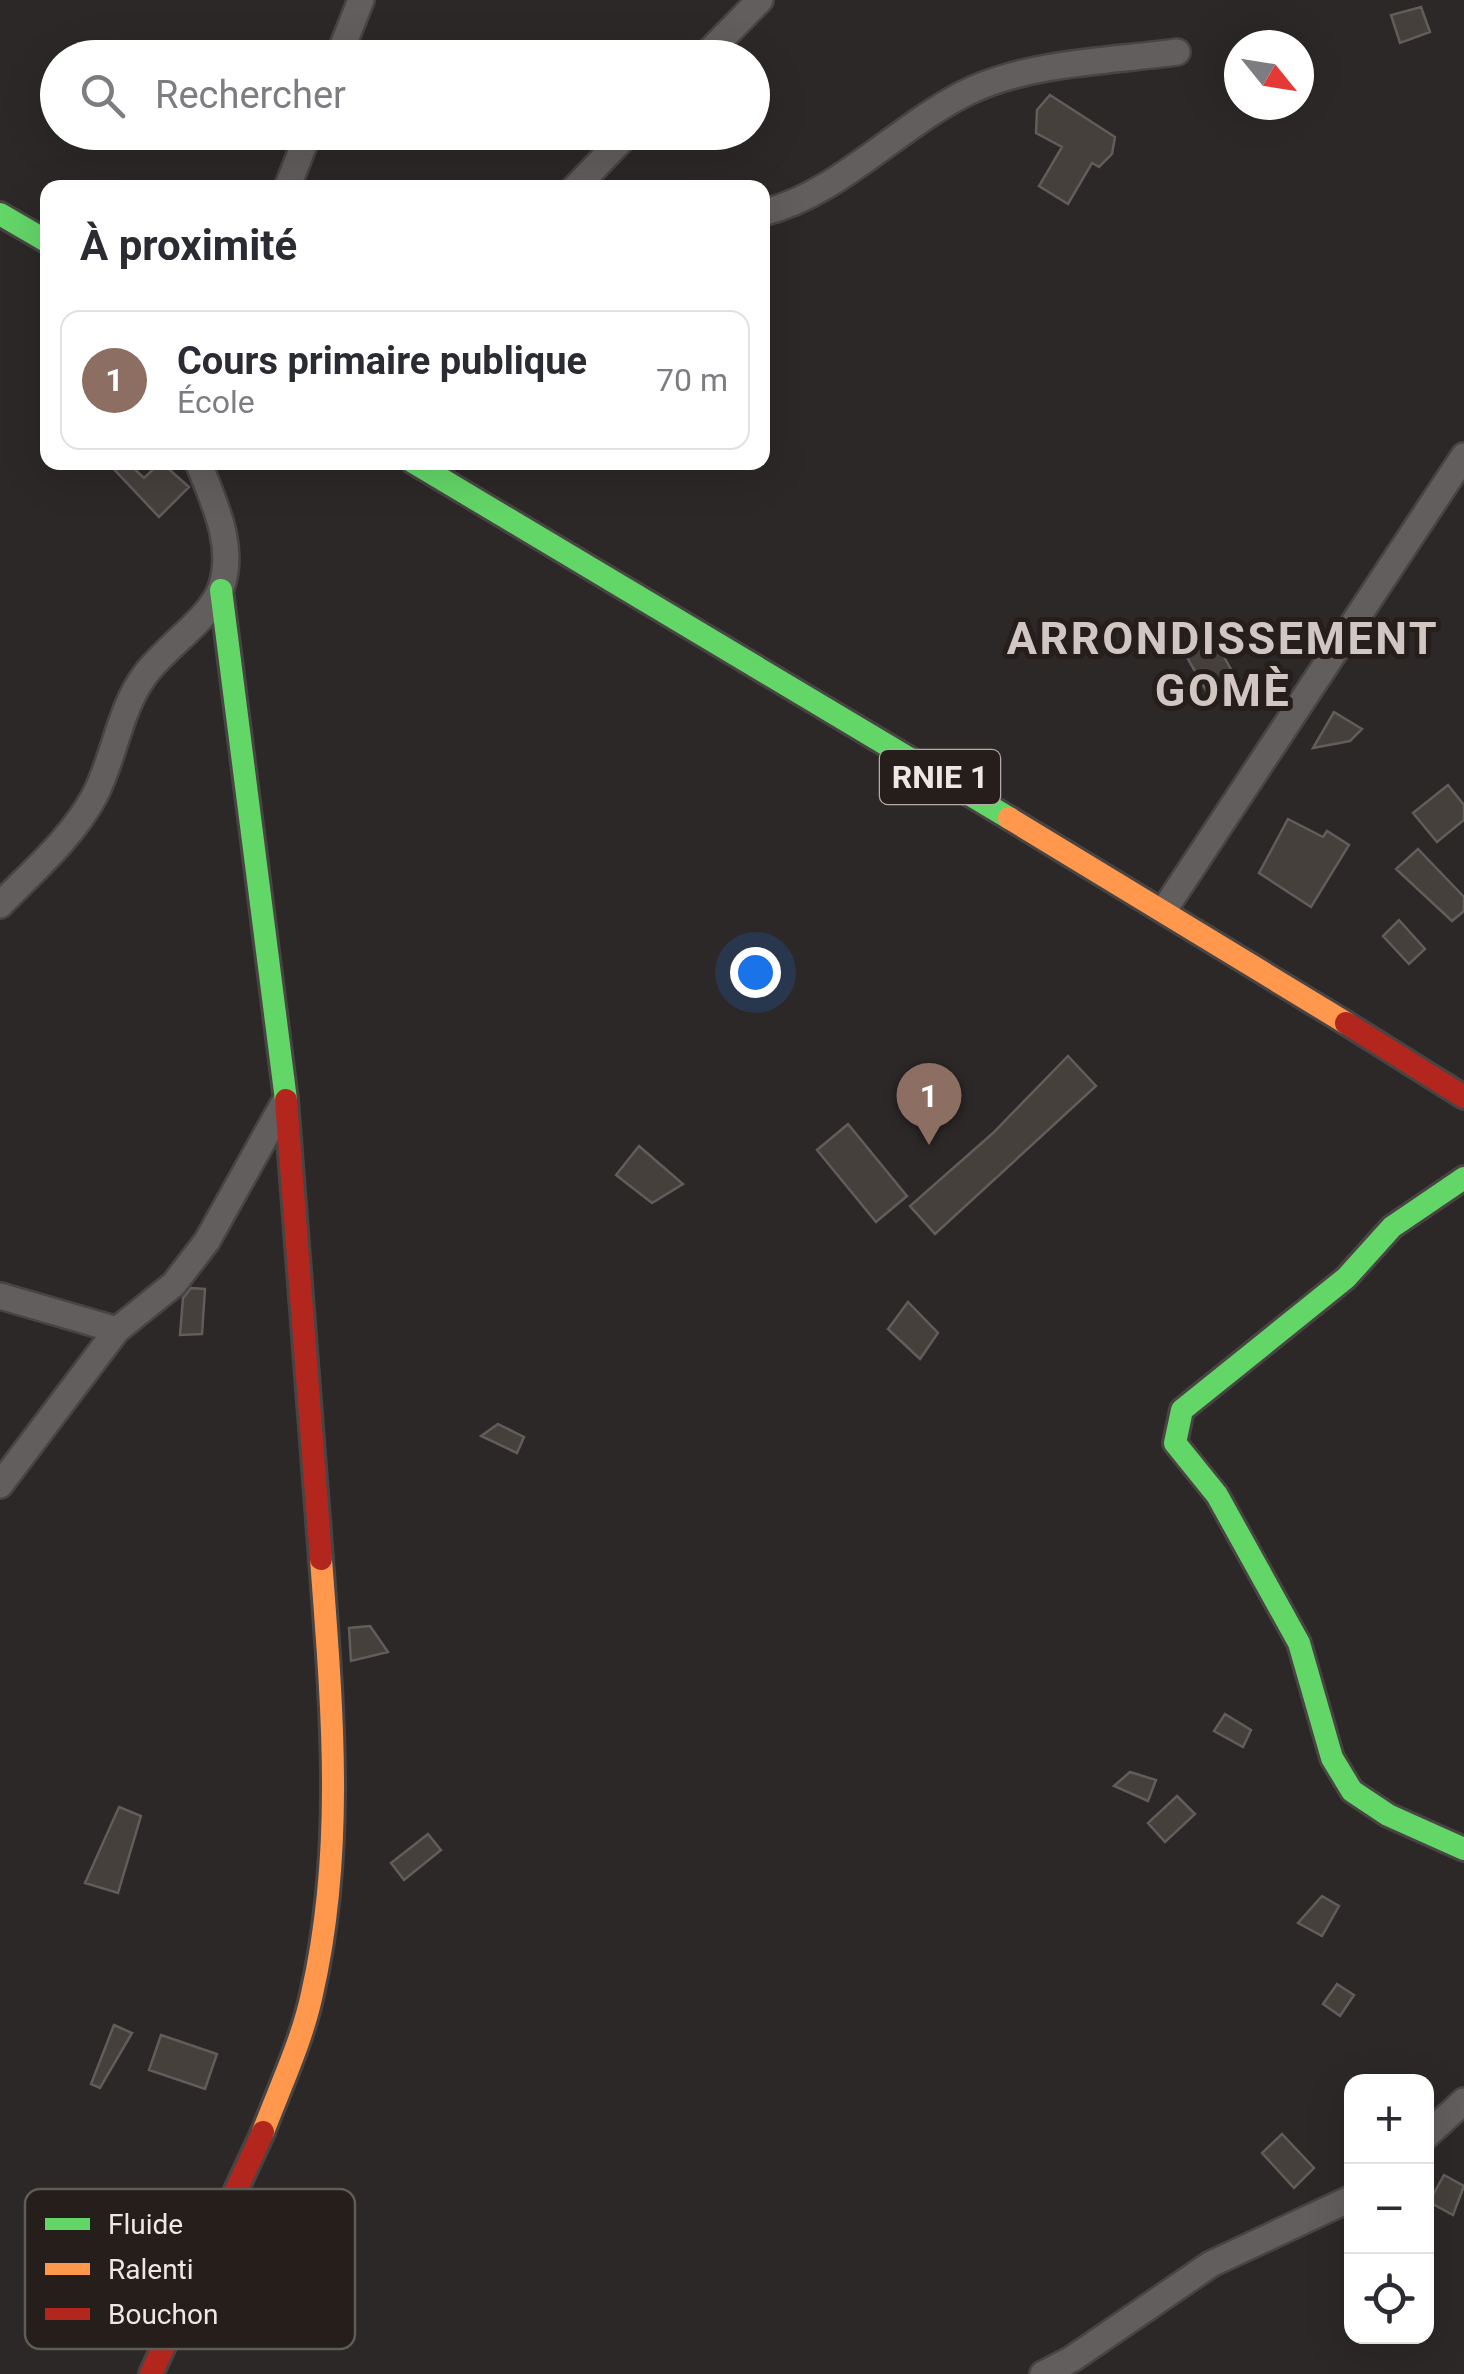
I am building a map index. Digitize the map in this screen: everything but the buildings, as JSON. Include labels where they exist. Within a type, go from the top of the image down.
[{"type":"main road","points":[[0,214],[40,237]]},
{"type":"main road","name":"RNIE 1","points":[[426,470],[1164,910],[1464,1098]]},
{"type":"main road","points":[[221,590],[286,1098],[334,1729],[335,1856],[312,1997],[263,2134],[237,2189]]},
{"type":"main road","points":[[1464,1178],[1392,1227],[1346,1278],[1182,1410],[1175,1443],[1217,1495],[1299,1643],[1332,1758],[1352,1791],[1388,1815],[1464,1849]]},
{"type":"main road","points":[[151,2374],[163,2349]]},
{"type":"street","points":[[345,40],[361,0]]},
{"type":"street","points":[[721,40],[760,0]]},
{"type":"street","points":[[770,208],[830,182],[973,90],[1044,71],[1177,52]]},
{"type":"street","points":[[290,180],[302,150]]},
{"type":"street","points":[[583,180],[612,150]]},
{"type":"street","points":[[1164,910],[1464,456]]},
{"type":"street","points":[[0,905],[78,823],[97,790],[130,702],[146,673],[221,590],[225,558],[221,520],[201,470]]},
{"type":"street","points":[[0,1485],[117,1330],[174,1284],[207,1240],[286,1098]]},
{"type":"street","points":[[0,1296],[117,1330]]},
{"type":"street","points":[[1434,2129],[1464,2101]]},
{"type":"street","points":[[1043,2374],[1072,2360],[1210,2264],[1344,2202]]},
{"type":"traffic: fast","points":[[0,214],[40,237]]},
{"type":"traffic: fast","points":[[426,470],[1009,818]]},
{"type":"traffic: fast","points":[[221,590],[286,1100]]},
{"type":"traffic: fast","points":[[1464,1178],[1392,1227],[1346,1278],[1182,1410],[1175,1443],[1217,1495],[1299,1643],[1332,1758],[1352,1791],[1388,1815],[1464,1849]]},
{"type":"traffic: slow","points":[[1009,818],[1346,1023]]},
{"type":"traffic: slow","points":[[263,2132],[308,2012],[329,1886],[333,1777],[321,1559]]},
{"type":"traffic: jam","points":[[1346,1023],[1464,1097]]},
{"type":"traffic: jam","points":[[286,1100],[321,1559]]},
{"type":"traffic: jam","points":[[237,2189],[263,2132]]},
{"type":"traffic: jam","points":[[151,2374],[163,2349]]},
{"type":"place","name":"Cours primaire publique","points":[[929,1145]]},
{"type":"district","name":"ARRONDISSEMENT GOMÈ","points":[[1223,664]]}]
